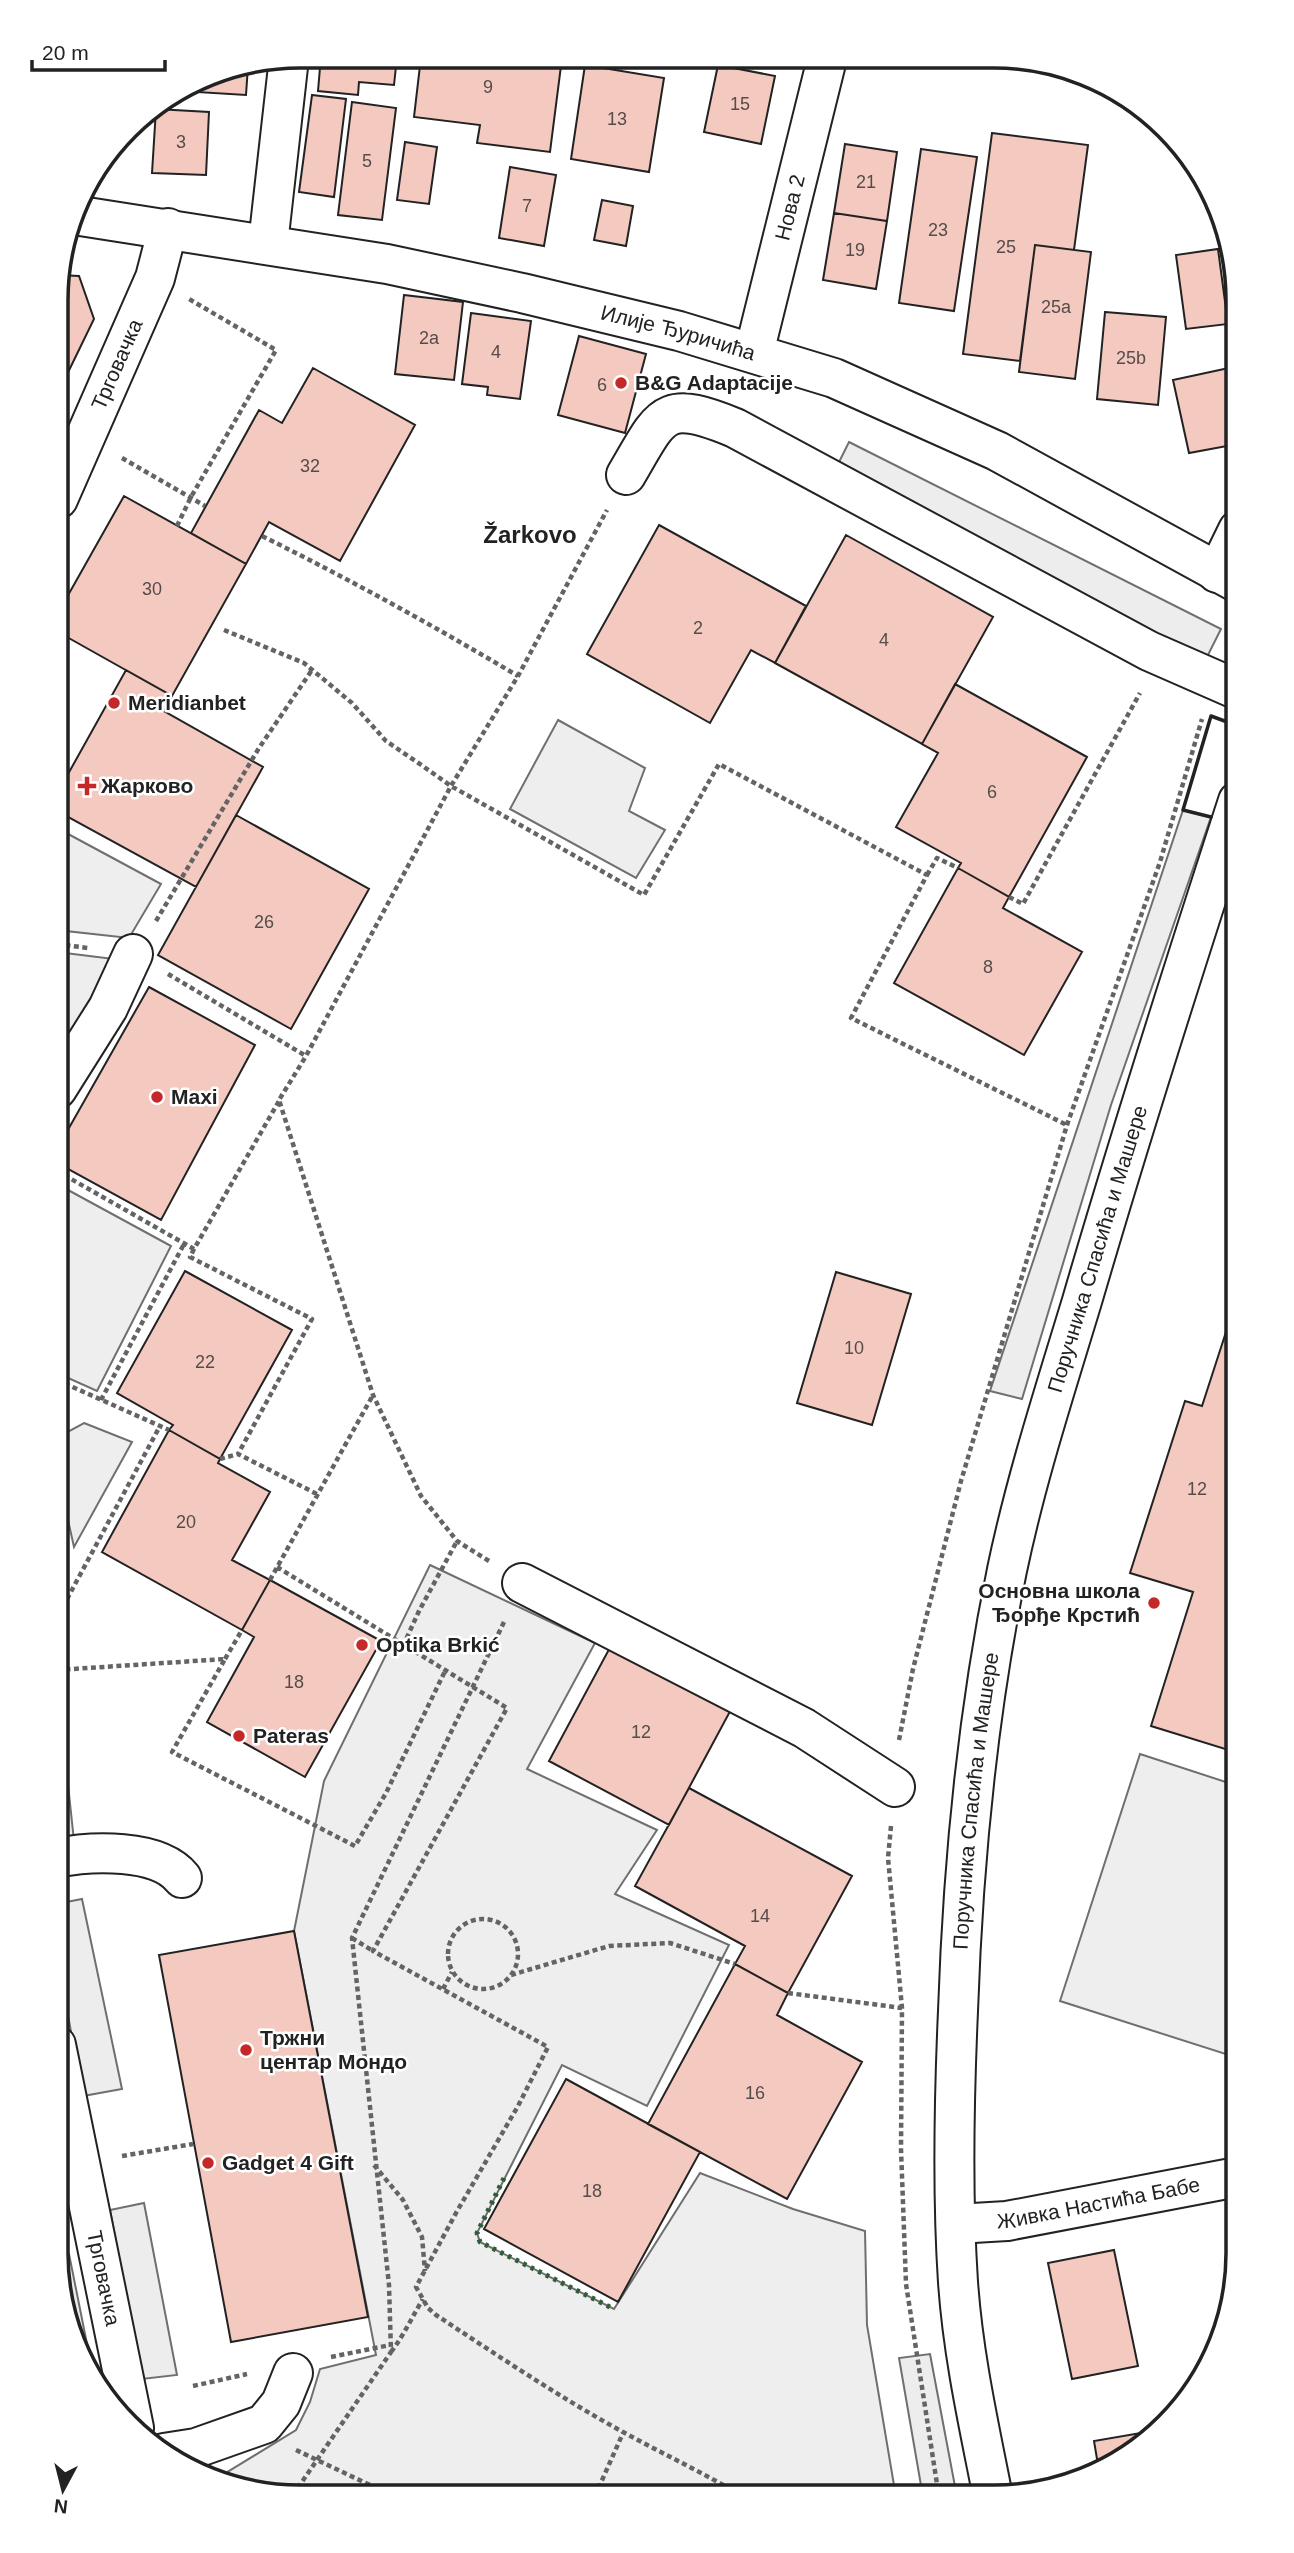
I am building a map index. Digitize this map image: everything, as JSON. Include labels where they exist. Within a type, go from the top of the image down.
[{"type":"street","name":"Нова 2","points":[[754,353],[825,68]]},
{"type":"street","points":[[268,244],[288,69]]},
{"type":"street","name":"Илије Ђуричића","points":[[84,216],[387,264],[522,293],[679,331],[834,378],[997,451],[1226,577]]},
{"type":"street","name":"Трговачка","points":[[69,473],[155,278],[168,228]]},
{"type":"street","points":[[626,475],[656,424],[675,412],[701,414],[734,428],[1149,651],[1226,685]]},
{"type":"street","name":"Поручника Спасића и Машере","points":[[991,2485],[968,2370],[958,2283],[955,2066],[971,1799],[994,1637],[1008,1565],[1035,1457],[1139,1106],[1226,839]]},
{"type":"street","points":[[69,1071],[108,1008],[134,954]]},
{"type":"street","points":[[522,1583],[803,1728],[895,1787]]},
{"type":"street","points":[[68,1857],[127,1853],[174,1868],[182,1878]]},
{"type":"street","name":"Трговачка","points":[[68,2104],[130,2411]]},
{"type":"street","name":"Живка Настића Бабе","points":[[956,2224],[1007,2221],[1225,2179]]},
{"type":"street","points":[[179,2451],[196,2448],[264,2424],[281,2403],[275,2373]]},
{"type":"path","points":[[177,526],[276,350],[187,298],[183,290]]},
{"type":"path","points":[[81,444],[116,454],[205,506]]},
{"type":"path","points":[[238,1454],[312,1319],[190,1257],[306,1056],[451,786],[518,676],[626,475]]},
{"type":"path","points":[[262,536],[354,582],[518,676]]},
{"type":"path","points":[[224,630],[304,663],[352,703],[386,741],[451,786],[644,895],[719,764],[927,875]]},
{"type":"path","points":[[1009,897],[1023,904],[1158,662],[1149,651]]},
{"type":"path","points":[[134,954],[173,895],[259,748],[312,670]]},
{"type":"path","points":[[958,868],[937,858],[851,1018],[1067,1125],[1160,862],[1204,713]]},
{"type":"path","points":[[69,946],[134,954],[306,1056]]},
{"type":"path","points":[[279,1100],[373,1395],[421,1496],[457,1541],[522,1583],[352,1938],[374,2165],[389,2285],[391,2352]]},
{"type":"path","points":[[69,1178],[194,1250]]},
{"type":"path","points":[[101,1400],[184,1244]]},
{"type":"path","points":[[68,1385],[169,1430]]},
{"type":"path","points":[[270,1580],[373,1395]]},
{"type":"path","points":[[68,1597],[160,1426]]},
{"type":"path","points":[[220,1459],[238,1454],[317,1494]]},
{"type":"path","points":[[403,1646],[457,1541]]},
{"type":"path","points":[[277,1567],[507,1708],[373,1951]]},
{"type":"path","points":[[242,1630],[172,1752],[355,1846],[386,1793],[446,1669]]},
{"type":"path","points":[[68,1669],[225,1660]]},
{"type":"path","points":[[511,1976],[517,1958],[515,1940],[503,1926],[486,1920],[467,1923],[454,1936],[449,1953],[453,1971],[470,1987],[481,1989],[492,1988],[511,1976],[609,1946],[670,1943],[735,1964]]},
{"type":"path","points":[[352,1938],[548,2047],[518,2106],[416,2287],[424,2299],[436,2315],[515,2367],[624,2432],[724,2485]]},
{"type":"path","points":[[443,1989],[453,1971]]},
{"type":"path","points":[[788,1993],[902,2008]]},
{"type":"path","points":[[162,2149],[193,2144]]},
{"type":"path","points":[[374,2165],[403,2200],[422,2236],[425,2272]]},
{"type":"path","points":[[300,2485],[404,2335],[410,2319],[424,2299]]},
{"type":"path","points":[[331,2357],[390,2345]]},
{"type":"path","points":[[193,2386],[275,2373]]},
{"type":"path","points":[[600,2485],[624,2432]]},
{"type":"path","points":[[294,2449],[370,2485]]},
{"type":"shaded area","points":[[849,442],[1221,629],[1206,659],[834,472]]},
{"type":"shaded area","points":[[558,720],[645,768],[629,811],[665,830],[636,878],[510,809]]},
{"type":"shaded area","points":[[1183,810],[1211,817],[1111,1105],[1022,1399],[990,1391]]},
{"type":"shaded area","points":[[69,834],[161,884],[129,938],[69,931]]},
{"type":"shaded area","points":[[69,953],[122,960],[69,1051]]},
{"type":"shaded area","points":[[69,1190],[171,1246],[97,1391],[68,1378]]},
{"type":"shaded area","points":[[84,1423],[132,1442],[74,1547],[68,1522],[68,1431]]},
{"type":"shaded area","points":[[430,1565],[595,1643],[527,1769],[657,1830],[615,1894],[729,1945],[647,2106],[562,2065],[477,2233],[480,2242],[614,2309],[700,2173],[793,2209],[865,2231],[867,2325],[894,2485],[300,2485],[270,2483],[227,2472],[296,2430],[310,2402],[320,2369],[376,2355],[294,1931],[324,1781]]},
{"type":"shaded area","points":[[1140,1754],[1225,1782],[1225,2054],[1060,2001]]},
{"type":"shaded area","points":[[68,1787],[74,1841],[68,1843]]},
{"type":"shaded area","points":[[82,1899],[122,2089],[83,2096],[68,2016],[68,1902]]},
{"type":"shaded area","points":[[144,2203],[177,2375],[142,2379],[110,2210]]},
{"type":"shaded area","points":[[69,2254],[87,2343],[73,2298]]},
{"type":"shaded area","points":[[930,2354],[955,2485],[921,2485],[899,2358]]},
{"type":"building","points":[[320,68],[396,68],[394,85],[359,82],[358,95],[318,91]]},
{"type":"building","points":[[420,68],[561,68],[550,152],[477,143],[480,125],[414,117]]},
{"type":"building","points":[[585,68],[603,68],[664,78],[649,172],[571,159]]},
{"type":"building","points":[[717,68],[734,68],[775,76],[761,144],[704,132]]},
{"type":"building","points":[[247,75],[246,95],[198,92]]},
{"type":"building","points":[[312,95],[346,99],[334,197],[299,192]]},
{"type":"building","points":[[352,102],[396,108],[382,220],[338,215]]},
{"type":"building","points":[[168,110],[209,112],[206,175],[152,173],[155,119]]},
{"type":"building","points":[[992,133],[1088,145],[1074,250],[1035,245],[1020,361],[963,354]]},
{"type":"building","points":[[405,142],[437,147],[429,204],[397,200]]},
{"type":"building","points":[[845,144],[897,152],[887,221],[834,213]]},
{"type":"building","points":[[921,149],[977,157],[954,311],[899,303]]},
{"type":"building","points":[[510,167],[556,175],[544,246],[499,238]]},
{"type":"building","points":[[602,200],[633,206],[626,246],[594,240]]},
{"type":"building","points":[[834,213],[887,221],[876,289],[823,280]]},
{"type":"building","points":[[1035,245],[1091,252],[1075,379],[1019,372]]},
{"type":"building","points":[[1218,249],[1226,324],[1186,329],[1176,255]]},
{"type":"building","points":[[70,276],[79,276],[94,319],[69,370]]},
{"type":"building","points":[[404,295],[463,302],[454,380],[395,374]]},
{"type":"building","points":[[1105,312],[1166,317],[1158,405],[1097,399]]},
{"type":"building","points":[[471,313],[531,321],[520,399],[487,395],[488,387],[462,384]]},
{"type":"building","points":[[579,336],[646,354],[625,433],[558,415]]},
{"type":"building","points":[[313,368],[415,425],[340,561],[269,522],[246,564],[191,533],[259,410],[282,423]]},
{"type":"building","points":[[1226,369],[1226,446],[1189,453],[1173,380]]},
{"type":"building","points":[[124,496],[246,564],[172,696],[69,638],[69,594]]},
{"type":"building","points":[[659,525],[806,606],[775,663],[751,650],[710,723],[587,654]]},
{"type":"building","points":[[846,535],[993,617],[922,744],[775,663]]},
{"type":"building","points":[[126,670],[172,696],[164,711],[263,767],[196,887],[69,817],[69,773]]},
{"type":"building","points":[[955,684],[1087,757],[1009,897],[958,868],[961,863],[896,827],[938,753],[922,744]]},
{"type":"building","points":[[236,815],[369,889],[291,1029],[158,955]]},
{"type":"building","points":[[958,868],[1009,897],[1003,908],[1082,952],[1024,1055],[894,983]]},
{"type":"building","name":"Maxi","points":[[149,987],[255,1045],[161,1220],[69,1169],[69,1129]]},
{"type":"building","points":[[185,1271],[292,1330],[220,1459],[169,1430],[173,1425],[117,1393]]},
{"type":"building","points":[[836,1272],[911,1294],[872,1425],[797,1403]]},
{"type":"building","points":[[1225,1334],[1225,1749],[1151,1726],[1193,1592],[1130,1573],[1185,1401],[1202,1406]]},
{"type":"building","points":[[169,1430],[220,1459],[218,1463],[270,1492],[232,1560],[270,1580],[242,1630],[102,1552]]},
{"type":"building","points":[[270,1580],[381,1641],[305,1777],[207,1722],[254,1637],[242,1630]]},
{"type":"building","points":[[614,1640],[734,1704],[669,1825],[549,1761]]},
{"type":"building","points":[[689,1788],[852,1876],[788,1993],[735,1964],[745,1946],[635,1886]]},
{"type":"building","name":"Тржни центар Мондо","points":[[294,1931],[368,2317],[231,2342],[159,1955]]},
{"type":"building","points":[[735,1964],[788,1993],[777,2015],[862,2062],[787,2199],[648,2124]]},
{"type":"building","points":[[566,2079],[700,2152],[618,2302],[484,2229]]},
{"type":"building","points":[[1114,2250],[1138,2366],[1072,2379],[1048,2263]]},
{"type":"building","points":[[1139,2433],[1097,2461],[1094,2441]]},
{"type":"hedge","points":[[504,2178],[477,2233],[480,2242],[614,2309]]},
{"type":"wall","points":[[1211,817],[1183,810],[1211,716],[1226,721]]},
{"type":"place","name":"B&G Adaptacije","points":[[621,383]]},
{"type":"place","name":"Meridianbet","points":[[114,703]]},
{"type":"place","name":"Жарково","points":[[87,786]]},
{"type":"place","name":"Maxi","points":[[157,1097]]},
{"type":"place","name":"Основна школа Ђорђе Крстић","points":[[1154,1603]]},
{"type":"place","name":"Optika Brkić","points":[[362,1645]]},
{"type":"place","name":"Pateras","points":[[239,1736]]},
{"type":"place","name":"Тржни центар Мондо","points":[[246,2050]]},
{"type":"place","name":"Gadget 4 Gift","points":[[208,2163]]},
{"type":"district","name":"Žarkovo","points":[[530,535]]}]
